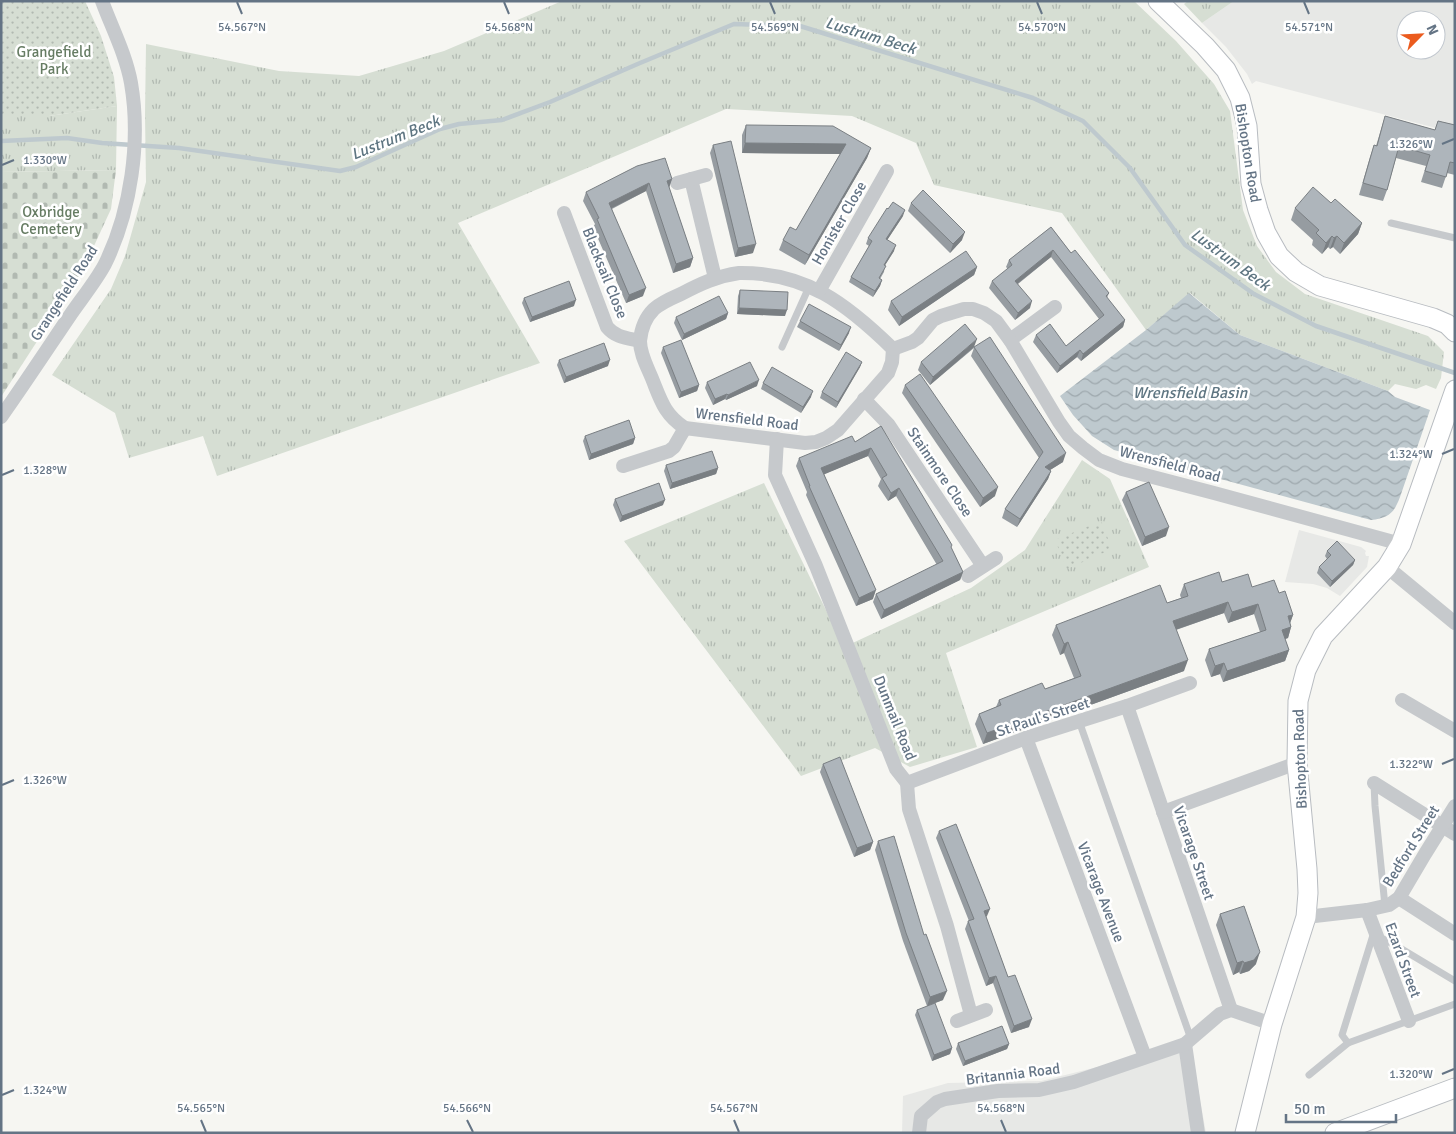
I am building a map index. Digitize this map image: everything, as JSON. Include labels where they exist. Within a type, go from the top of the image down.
[{"type":"street","name":"Grangefield Road","points":[[1,417],[104,265],[118,234],[128,201],[133,161],[135,116],[131,82],[121,49],[102,1]]},
{"type":"street","name":"Bishopton Road","points":[[1158,1],[1205,46],[1226,70],[1240,98],[1246,126],[1251,184],[1266,233],[1279,256],[1296,272],[1320,286],[1433,318],[1447,324],[1455,332]]},
{"type":"street","name":"Honister Close","points":[[814,289],[888,171]]},
{"type":"street","points":[[677,183],[706,175]]},
{"type":"street","points":[[691,179],[715,278]]},
{"type":"street","name":"Blacksail Close","points":[[571,219],[607,327],[612,333],[619,336],[640,341]]},
{"type":"street","points":[[640,341],[645,323],[655,308],[666,301],[715,278],[739,274],[773,275],[814,289],[834,299],[872,329],[893,349]]},
{"type":"street","points":[[1010,340],[1055,307]]},
{"type":"street","name":"Wrensfield Road","points":[[640,341],[643,357],[662,403],[668,414],[685,428],[805,443],[816,442],[838,430],[888,373],[892,362],[893,349],[918,338],[933,320],[964,309],[973,308],[996,321],[1010,340],[1069,436],[1099,460],[1122,469],[1401,544]]},
{"type":"street","name":"Stainmore Close","points":[[864,399],[888,424],[984,566]]},
{"type":"street","name":"Bishopton Road","points":[[1246,1133],[1272,1024],[1306,917],[1307,869],[1297,763],[1298,701],[1306,670],[1323,636],[1387,567],[1401,544],[1453,400]]},
{"type":"street","points":[[624,466],[669,451],[674,447],[685,428]]},
{"type":"street","name":"Dunmail Road","points":[[778,439],[775,475],[819,574],[896,769],[907,783],[909,809],[947,926],[971,1015]]},
{"type":"street","points":[[968,576],[996,558]]},
{"type":"street","points":[[1387,567],[1455,623]]},
{"type":"street","name":"St Paul's Street","points":[[907,783],[1026,738],[1127,706],[1190,683]]},
{"type":"street","points":[[1402,700],[1455,731]]},
{"type":"street","name":"Vicarage Street","points":[[1127,706],[1231,1010]]},
{"type":"street","name":"Vicarage Avenue","points":[[1026,738],[1145,1057]]},
{"type":"street","points":[[1164,812],[1297,763]]},
{"type":"street","points":[[1374,783],[1455,834]]},
{"type":"street","name":"Bedford Street","points":[[1306,917],[1367,910],[1389,905],[1399,898],[1455,806]]},
{"type":"street","points":[[1399,898],[1455,934]]},
{"type":"street","name":"Ezard Street","points":[[1367,910],[1409,1021]]},
{"type":"street","points":[[956,1020],[986,1010]]},
{"type":"street","points":[[1231,1010],[1272,1024]]},
{"type":"street","name":"Britannia Road","points":[[919,1133],[921,1116],[937,1102],[945,1099],[998,1091],[1039,1090],[1074,1082],[1188,1042],[1220,1014],[1231,1010]]},
{"type":"street","points":[[1188,1042],[1198,1133]]},
{"type":"street","points":[[1335,1133],[1455,1088]]},
{"type":"lane","points":[[1391,223],[1455,238]]},
{"type":"lane","points":[[782,347],[814,289]]},
{"type":"lane","points":[[1079,721],[1188,1042]]},
{"type":"lane","points":[[1374,783],[1385,906]]},
{"type":"lane","points":[[1348,1042],[1342,1035],[1367,950],[1376,932],[1455,981]]},
{"type":"lane","points":[[1309,1075],[1348,1042],[1455,1004]]},
{"type":"shaded area","points":[[1234,1],[1455,1],[1455,133],[1256,81],[1252,84],[1247,74],[1226,47],[1202,23]]},
{"type":"shaded area","points":[[1299,530],[1361,547],[1366,551],[1366,556],[1369,556],[1367,567],[1340,596],[1327,588],[1313,584],[1285,582]]},
{"type":"shaded area","points":[[1190,1044],[1206,1133],[902,1133],[903,1096],[948,1083],[1041,1081]]},
{"type":"green space","name":"Grangefield Park","points":[[1,1],[85,1],[101,36],[114,77],[117,106],[49,116],[1,116]]},
{"type":"green space","points":[[562,1],[1134,1],[1176,41],[1214,84],[1230,111],[1243,210],[1257,246],[1276,272],[1305,294],[1428,336],[1444,352],[1441,378],[1436,389],[1426,385],[1416,389],[1395,384],[1388,391],[1240,335],[1190,293],[1146,330],[1062,213],[934,185],[916,143],[852,116],[726,109],[458,223],[540,363],[217,476],[203,436],[129,458],[115,413],[52,375],[111,289],[125,256],[146,182],[146,44],[279,71],[359,76],[444,51]]},
{"type":"green space","points":[[1188,1],[1234,1],[1202,23],[1184,4]]},
{"type":"green space","points":[[117,106],[116,170],[1,172],[1,116],[49,116]]},
{"type":"green space","name":"Oxbridge Cemetery","points":[[116,170],[111,209],[82,272],[1,397],[1,172]]},
{"type":"green space","points":[[1082,460],[1110,479],[1149,567],[946,653],[977,747],[910,767],[875,748],[801,776],[624,541],[764,483],[844,647],[971,588],[1025,550]]},
{"type":"green space","points":[[1101,521],[1112,549],[1067,569],[1055,540]]},
{"type":"water","name":"Wrensfield Basin","points":[[1189,293],[1240,335],[1388,391],[1395,397],[1430,410],[1400,497],[1390,514],[1371,520],[1114,450],[1092,436],[1073,415],[1060,396],[1146,330]]},
{"type":"building","points":[[1385,116],[1435,130],[1438,121],[1455,125],[1455,163],[1450,162],[1446,177],[1425,171],[1430,155],[1399,146],[1387,190],[1363,183],[1374,145],[1377,146]]},
{"type":"building","points":[[746,125],[833,126],[871,148],[809,255],[783,240],[790,227],[796,230],[846,144],[745,143]]},
{"type":"building","points":[[731,141],[756,244],[738,248],[713,145]]},
{"type":"building","points":[[665,158],[672,179],[667,181],[693,258],[676,264],[649,183],[609,203],[646,288],[629,295],[597,219],[599,218],[586,192],[637,166]]},
{"type":"building","points":[[1313,187],[1331,203],[1335,199],[1362,223],[1344,243],[1337,236],[1334,238],[1332,236],[1326,243],[1316,233],[1319,230],[1295,208]]},
{"type":"building","points":[[923,190],[965,232],[953,244],[911,203]]},
{"type":"building","points":[[893,202],[905,210],[886,239],[896,245],[884,265],[886,266],[879,278],[882,280],[875,291],[851,277],[872,241],[868,238],[887,208]]},
{"type":"building","points":[[1051,227],[1071,253],[1075,250],[1109,293],[1106,296],[1125,320],[1083,354],[1080,350],[1060,366],[1036,335],[1050,324],[1066,346],[1104,315],[1053,250],[1015,281],[1032,301],[1018,313],[992,281],[1012,265],[1009,260]]},
{"type":"building","points":[[966,251],[977,267],[902,317],[891,301]]},
{"type":"building","points":[[569,281],[576,300],[532,317],[524,298]]},
{"type":"building","points":[[740,290],[788,292],[787,310],[739,308]]},
{"type":"building","points":[[719,296],[728,313],[684,334],[676,317]]},
{"type":"building","points":[[809,304],[851,327],[841,345],[800,321]]},
{"type":"building","points":[[965,324],[977,339],[933,377],[921,362]]},
{"type":"building","points":[[990,337],[1066,453],[1045,467],[1051,471],[1020,519],[1005,509],[1043,452],[974,347]]},
{"type":"building","points":[[681,340],[699,385],[681,392],[663,347]]},
{"type":"building","points":[[604,343],[610,360],[566,377],[559,360]]},
{"type":"building","points":[[846,352],[862,362],[838,402],[822,392]]},
{"type":"building","points":[[750,362],[759,380],[715,399],[707,382]]},
{"type":"building","points":[[772,367],[813,391],[803,407],[763,383]]},
{"type":"building","points":[[920,374],[998,487],[983,498],[905,385]]},
{"type":"building","points":[[629,420],[635,438],[591,454],[585,436]]},
{"type":"building","points":[[881,426],[952,545],[951,547],[963,572],[884,610],[876,594],[943,561],[899,488],[891,493],[882,478],[887,475],[871,448],[821,468],[876,590],[859,598],[809,486],[799,458],[852,436],[855,442]]},
{"type":"building","points":[[712,451],[718,468],[672,483],[666,465]]},
{"type":"building","points":[[1149,482],[1169,527],[1145,537],[1126,492]]},
{"type":"building","points":[[659,483],[665,500],[622,516],[615,499]]},
{"type":"building","points":[[1337,541],[1355,560],[1332,581],[1319,567],[1331,555],[1327,551]]},
{"type":"building","points":[[1219,572],[1222,582],[1248,574],[1252,587],[1274,580],[1279,593],[1285,591],[1293,615],[1288,616],[1291,627],[1282,630],[1289,650],[1227,671],[1224,663],[1215,666],[1209,649],[1266,630],[1258,604],[1232,612],[1228,602],[1173,621],[1188,660],[987,733],[979,714],[1001,705],[999,700],[1042,683],[1045,689],[1081,676],[1068,642],[1064,644],[1056,625],[1160,585],[1167,603],[1188,596],[1184,584]]},
{"type":"building","points":[[840,757],[873,842],[857,848],[823,764]]},
{"type":"building","points":[[956,824],[990,909],[984,911],[1008,977],[1015,975],[1032,1019],[1014,1026],[996,976],[989,978],[968,921],[974,919],[939,831]]},
{"type":"building","points":[[894,836],[924,935],[926,934],[947,991],[930,997],[906,933],[878,841]]},
{"type":"building","points":[[1244,906],[1260,952],[1254,960],[1237,963],[1220,914]]},
{"type":"building","points":[[935,1003],[952,1048],[934,1055],[917,1010]]},
{"type":"building","points":[[1002,1026],[1009,1044],[965,1061],[958,1043]]},
{"type":"waterway","name":"Lustrum Beck","points":[[1,141],[67,138],[102,143],[179,148],[340,171],[356,167],[440,129],[459,124],[502,120],[550,102],[734,24],[800,26],[1033,98],[1083,121],[1130,168],[1185,245],[1254,294],[1316,326],[1455,373]]}]
